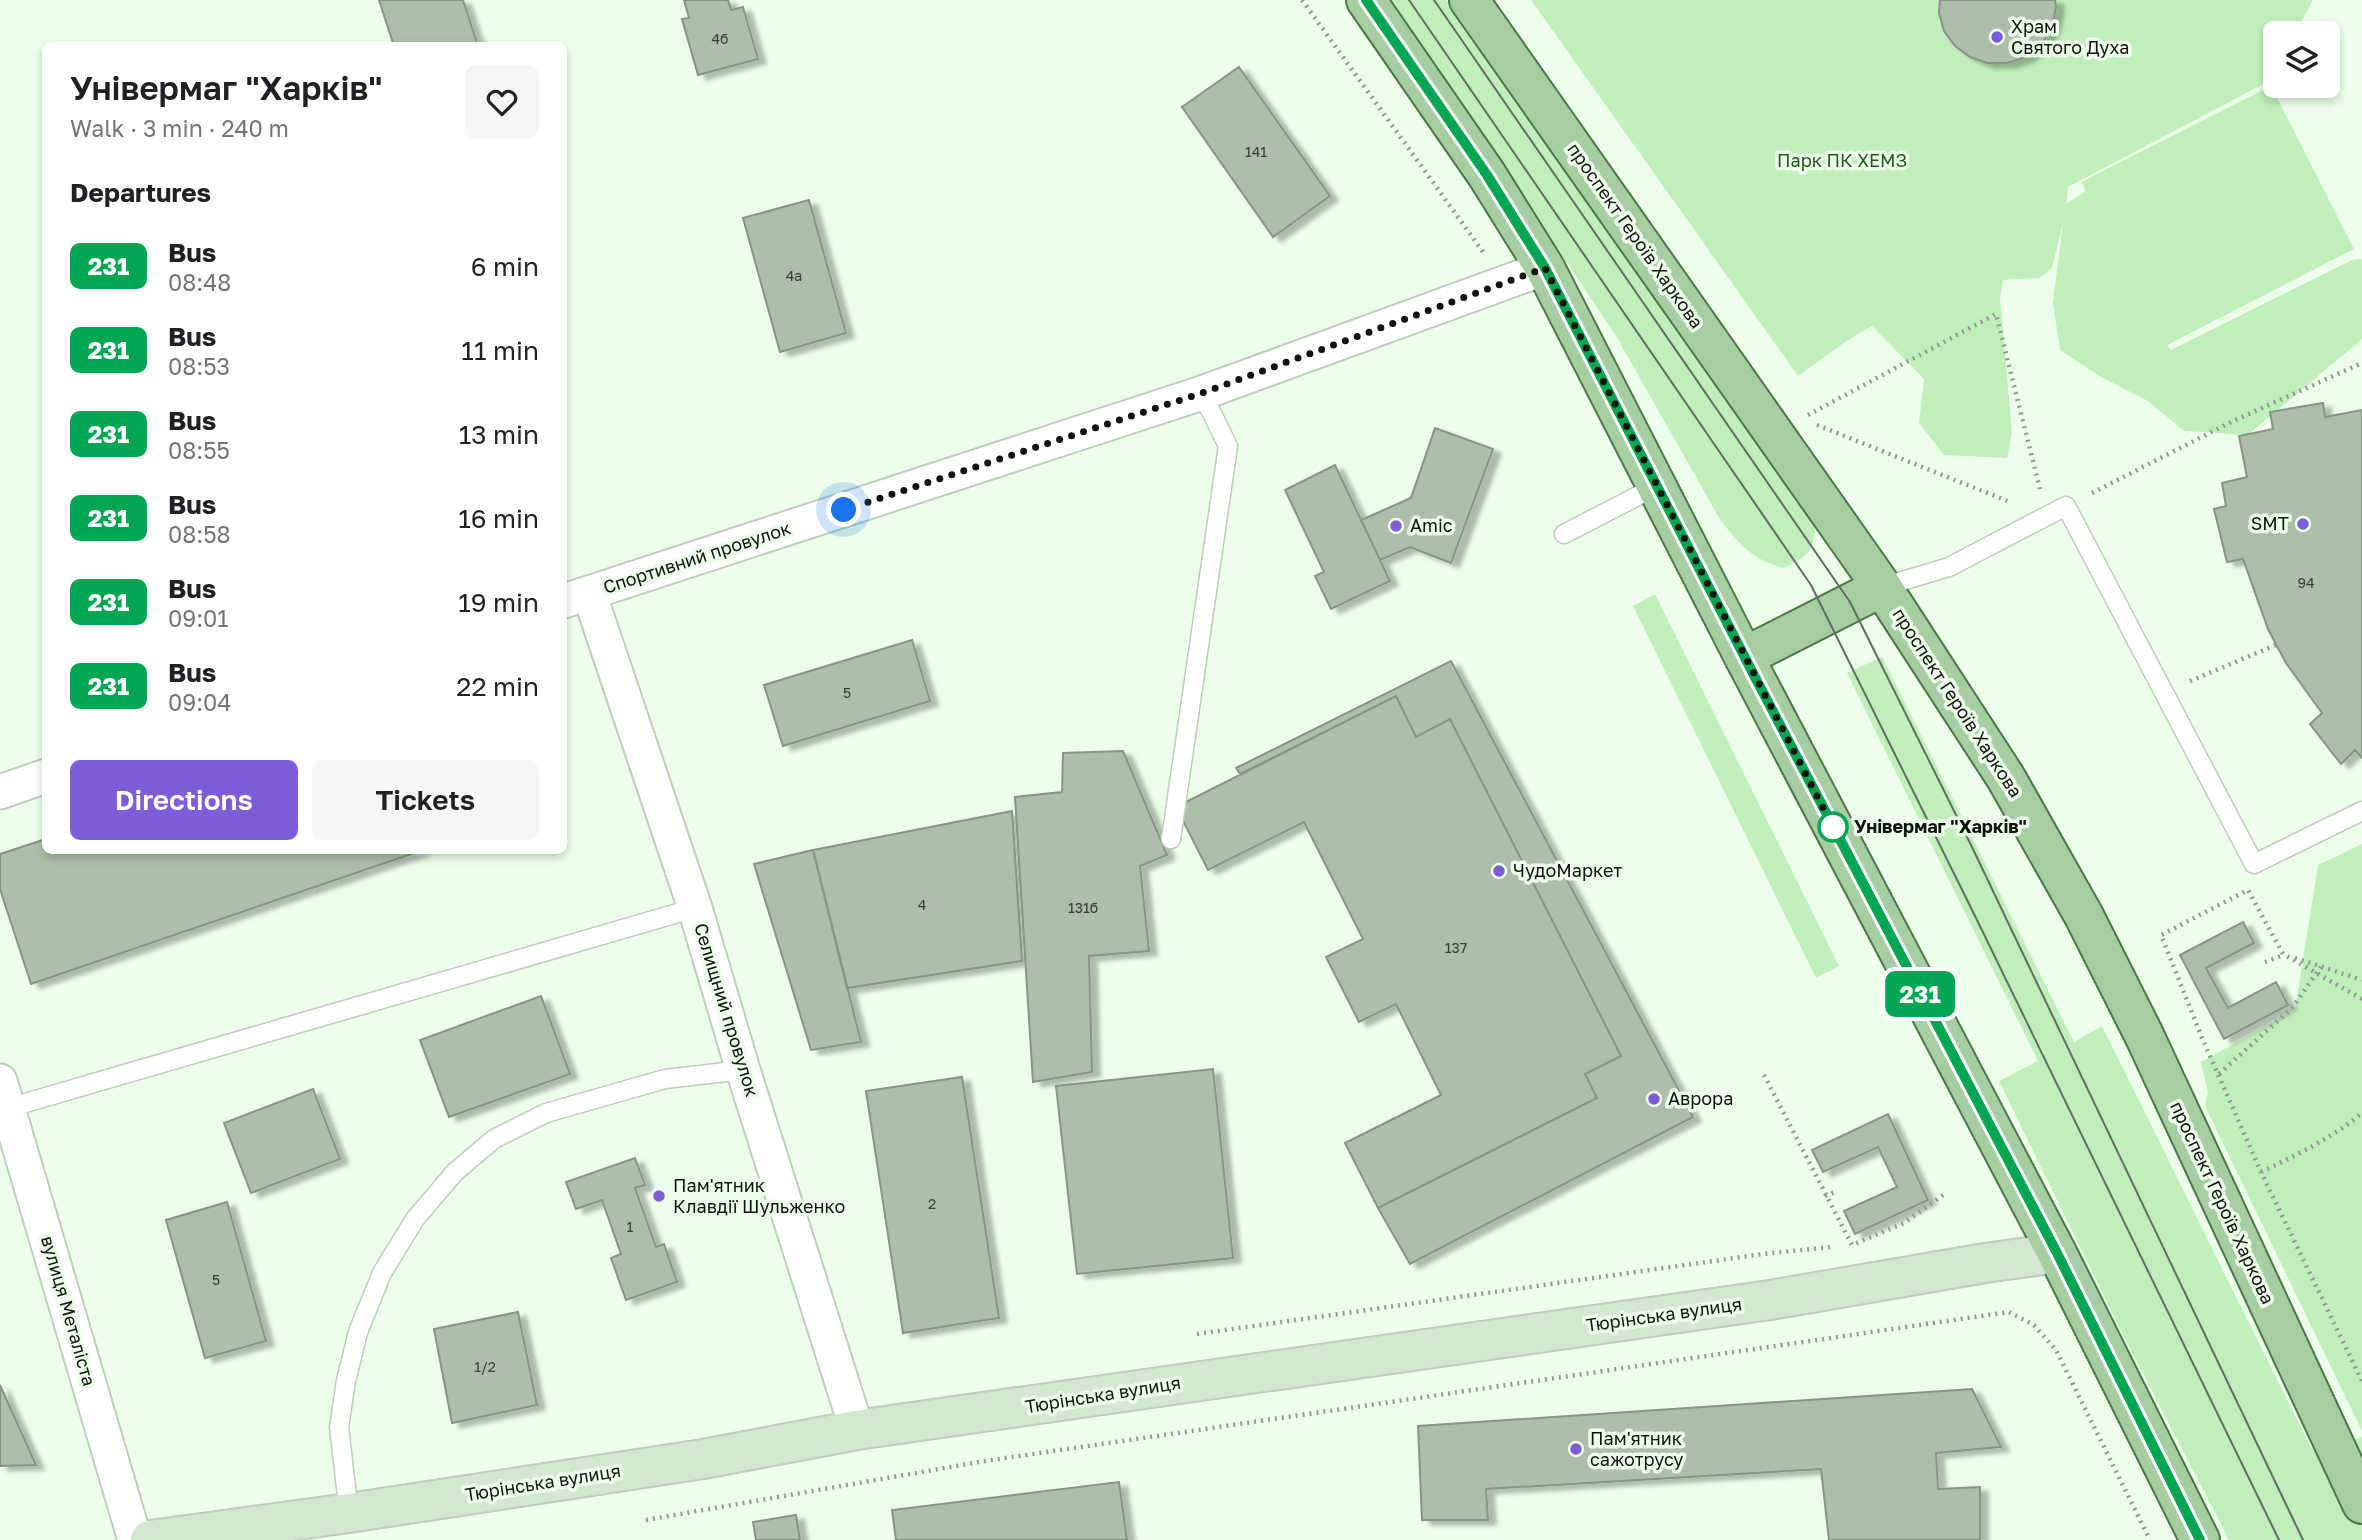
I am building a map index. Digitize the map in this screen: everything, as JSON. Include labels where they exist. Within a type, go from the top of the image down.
[{"type":"main road","points":[[1366,0],[1487,175],[1545,268],[1744,656],[2057,1253],[2200,1540]]},
{"type":"main road","name":"проспект Героїв Харкова","points":[[1469,0],[1882,587],[1982,738],[2089,926],[2144,1035],[2362,1504]]},
{"type":"main road","points":[[1744,656],[1882,587]]},
{"type":"main road","name":"Тюрінська вулиця","points":[[150,1540],[349,1513],[703,1459],[857,1430],[1770,1300],[2057,1253]]},
{"type":"street","name":"Спортивний провулок","points":[[576,597],[1202,393],[1545,268]]},
{"type":"street","name":"Селищний провулок","points":[[576,597],[695,908],[743,1070],[857,1430]]},
{"type":"street","points":[[0,792],[42,777]]},
{"type":"street","name":"вулиця Металіста","points":[[4,1094],[135,1540]]},
{"type":"lane","points":[[1171,839],[1228,446],[1202,393]]},
{"type":"lane","points":[[1564,534],[1657,486]]},
{"type":"lane","points":[[1882,587],[1949,567],[2066,506],[2254,863],[2362,811]]},
{"type":"lane","points":[[4,1094],[695,908]]},
{"type":"lane","points":[[349,1513],[339,1427],[346,1381],[358,1332],[382,1273],[408,1230],[455,1172],[494,1139],[546,1113],[666,1079],[743,1070]]},
{"type":"path","points":[[1302,0],[1506,283]]},
{"type":"path","points":[[1996,314],[2047,517],[1840,434],[1801,418],[1996,314]]},
{"type":"path","points":[[2066,506],[2231,422],[2362,363]]},
{"type":"path","points":[[2223,667],[2276,645]]},
{"type":"path","points":[[2362,999],[2283,954],[2248,890],[2161,935],[2202,1038],[2261,1172],[2362,1381]]},
{"type":"path","points":[[2265,962],[2283,954],[2362,980]]},
{"type":"path","points":[[2219,1073],[2292,1008],[2321,967]]},
{"type":"path","points":[[1764,1075],[1852,1245]]},
{"type":"path","points":[[2261,1172],[2343,1129],[2362,1113]]},
{"type":"path","points":[[1825,1196],[1835,1192]]},
{"type":"path","points":[[1197,1334],[1763,1254],[1852,1245],[1905,1223],[1946,1193]]},
{"type":"path","points":[[646,1520],[985,1461],[2009,1312],[2034,1325],[2056,1350],[2150,1540]]},
{"type":"green space","points":[[1391,0],[1447,0],[1607,224],[1815,524],[1812,547],[1799,560],[1784,568],[1764,561],[1748,551],[1721,521],[1616,336]]},
{"type":"green space","name":"Парк ПК ХЕМЗ","points":[[1531,0],[2313,0],[2302,21],[2263,21],[2263,84],[2068,187],[2066,204],[2086,191],[2081,182],[2263,90],[2263,98],[2277,98],[2354,249],[2167,345],[2171,350],[2352,260],[2362,259],[2362,339],[2248,435],[2184,431],[2148,401],[2101,377],[2060,350],[2053,303],[2063,223],[2052,268],[2039,278],[2003,280],[2000,298],[2012,433],[2007,458],[1944,455],[1919,423],[1924,379],[1872,326],[1798,376]]},
{"type":"green space","points":[[1655,594],[1839,966],[1816,978],[1633,606]]},
{"type":"green space","points":[[1882,657],[2074,1042],[2102,1026],[2311,1448],[2362,1437],[2362,1540],[2229,1540],[2120,1329],[1999,1081],[2038,1061],[1847,673]]},
{"type":"green space","points":[[2362,844],[2362,1431],[2205,1106],[2208,1093],[2201,1062],[2295,1010],[2318,865]]},
{"type":"building","points":[[379,0],[463,0],[477,42],[393,42]]},
{"type":"building","points":[[684,0],[728,0],[731,10],[743,7],[758,59],[698,75],[682,19],[689,18]]},
{"type":"building","name":"Храм Святого Духа","points":[[1940,0],[2055,0],[2056,7],[2052,27],[2042,44],[2026,57],[2007,63],[1987,63],[1970,57],[1955,46],[1944,31],[1939,13]]},
{"type":"building","points":[[1239,67],[1330,196],[1273,237],[1182,107]]},
{"type":"building","points":[[809,200],[846,333],[780,352],[743,218]]},
{"type":"building","points":[[2323,403],[2325,417],[2362,410],[2362,758],[2355,750],[2341,764],[2310,724],[2322,713],[2286,663],[2268,629],[2243,559],[2227,562],[2214,509],[2226,506],[2222,483],[2247,477],[2239,436],[2273,429],[2270,412]]},
{"type":"building","points":[[1435,428],[1493,449],[1451,563],[1410,547],[1380,560],[1361,520],[1411,498]]},
{"type":"building","points":[[1335,465],[1390,581],[1331,609],[1315,576],[1324,572],[1285,490]]},
{"type":"building","points":[[912,640],[930,701],[783,746],[764,685]]},
{"type":"building","points":[[1451,661],[1693,1117],[1410,1264],[1378,1208],[1597,1098],[1585,1074],[1621,1056],[1450,719],[1416,737],[1396,696],[1240,774],[1236,768]]},
{"type":"building","points":[[1396,696],[1416,737],[1450,719],[1621,1056],[1585,1074],[1597,1098],[1378,1208],[1345,1143],[1441,1095],[1396,1004],[1359,1022],[1326,957],[1363,939],[1304,822],[1208,870],[1176,807]]},
{"type":"building","points":[[1123,751],[1167,855],[1140,866],[1149,951],[1089,956],[1092,1072],[1033,1082],[1015,797],[1062,792],[1063,753]]},
{"type":"building","points":[[1012,811],[1022,961],[847,988],[813,850]]},
{"type":"building","points":[[42,840],[42,854],[411,854],[31,984],[0,889],[0,854]]},
{"type":"building","points":[[813,850],[861,1042],[811,1050],[754,864]]},
{"type":"building","points":[[2243,922],[2254,943],[2206,968],[2228,1008],[2276,982],[2288,1005],[2224,1039],[2180,955]]},
{"type":"building","points":[[541,996],[570,1074],[449,1117],[420,1040]]},
{"type":"building","points":[[1213,1069],[1233,1258],[1077,1274],[1056,1086]]},
{"type":"building","points":[[962,1077],[999,1318],[903,1333],[866,1091]]},
{"type":"building","points":[[313,1089],[340,1159],[251,1193],[224,1123]]},
{"type":"building","points":[[1888,1114],[1928,1200],[1855,1234],[1844,1211],[1897,1187],[1878,1147],[1823,1172],[1812,1150]]},
{"type":"building","points":[[635,1158],[645,1185],[635,1188],[656,1247],[664,1244],[677,1282],[626,1300],[611,1258],[621,1254],[602,1200],[576,1209],[566,1182]]},
{"type":"building","points":[[227,1202],[266,1341],[205,1358],[166,1220]]},
{"type":"building","points":[[518,1312],[537,1405],[452,1423],[434,1329]]},
{"type":"building","points":[[0,1385],[36,1465],[0,1466]]},
{"type":"building","points":[[1972,1389],[2001,1447],[1936,1453],[1938,1489],[1980,1487],[1980,1540],[1829,1540],[1821,1469],[1486,1489],[1488,1520],[1422,1520],[1418,1426]]},
{"type":"building","points":[[1119,1482],[1127,1540],[896,1540],[892,1510]]},
{"type":"building","points":[[796,1515],[800,1540],[756,1540],[753,1522]]},
{"type":"tram line","points":[[1409,0],[1811,585],[2279,1540]]},
{"type":"tram line","points":[[1434,0],[1850,602],[1971,845],[2303,1540]]},
{"type":"bus line","name":"231","points":[[1366,0],[1487,175],[1545,268],[1757,681],[2057,1253],[2200,1540]]},
{"type":"place","name":"Храм Святого Духа","points":[[1997,37]]},
{"type":"place","name":"SMT","points":[[2303,524]]},
{"type":"place","name":"Amic","points":[[1396,526]]},
{"type":"place","name":"Універмаг \"Харків\"","points":[[1833,827]]},
{"type":"place","name":"ЧудоМаркет","points":[[1499,871]]},
{"type":"place","name":"Аврора","points":[[1654,1099]]},
{"type":"place","name":"Пам'ятник Клавдії Шульженко","points":[[659,1196]]},
{"type":"place","name":"Пам'ятник сажотрусу","points":[[1576,1449]]},
{"type":"route","points":[[844,510],[1202,393],[1545,268],[1834,829],[1833,827]]}]
